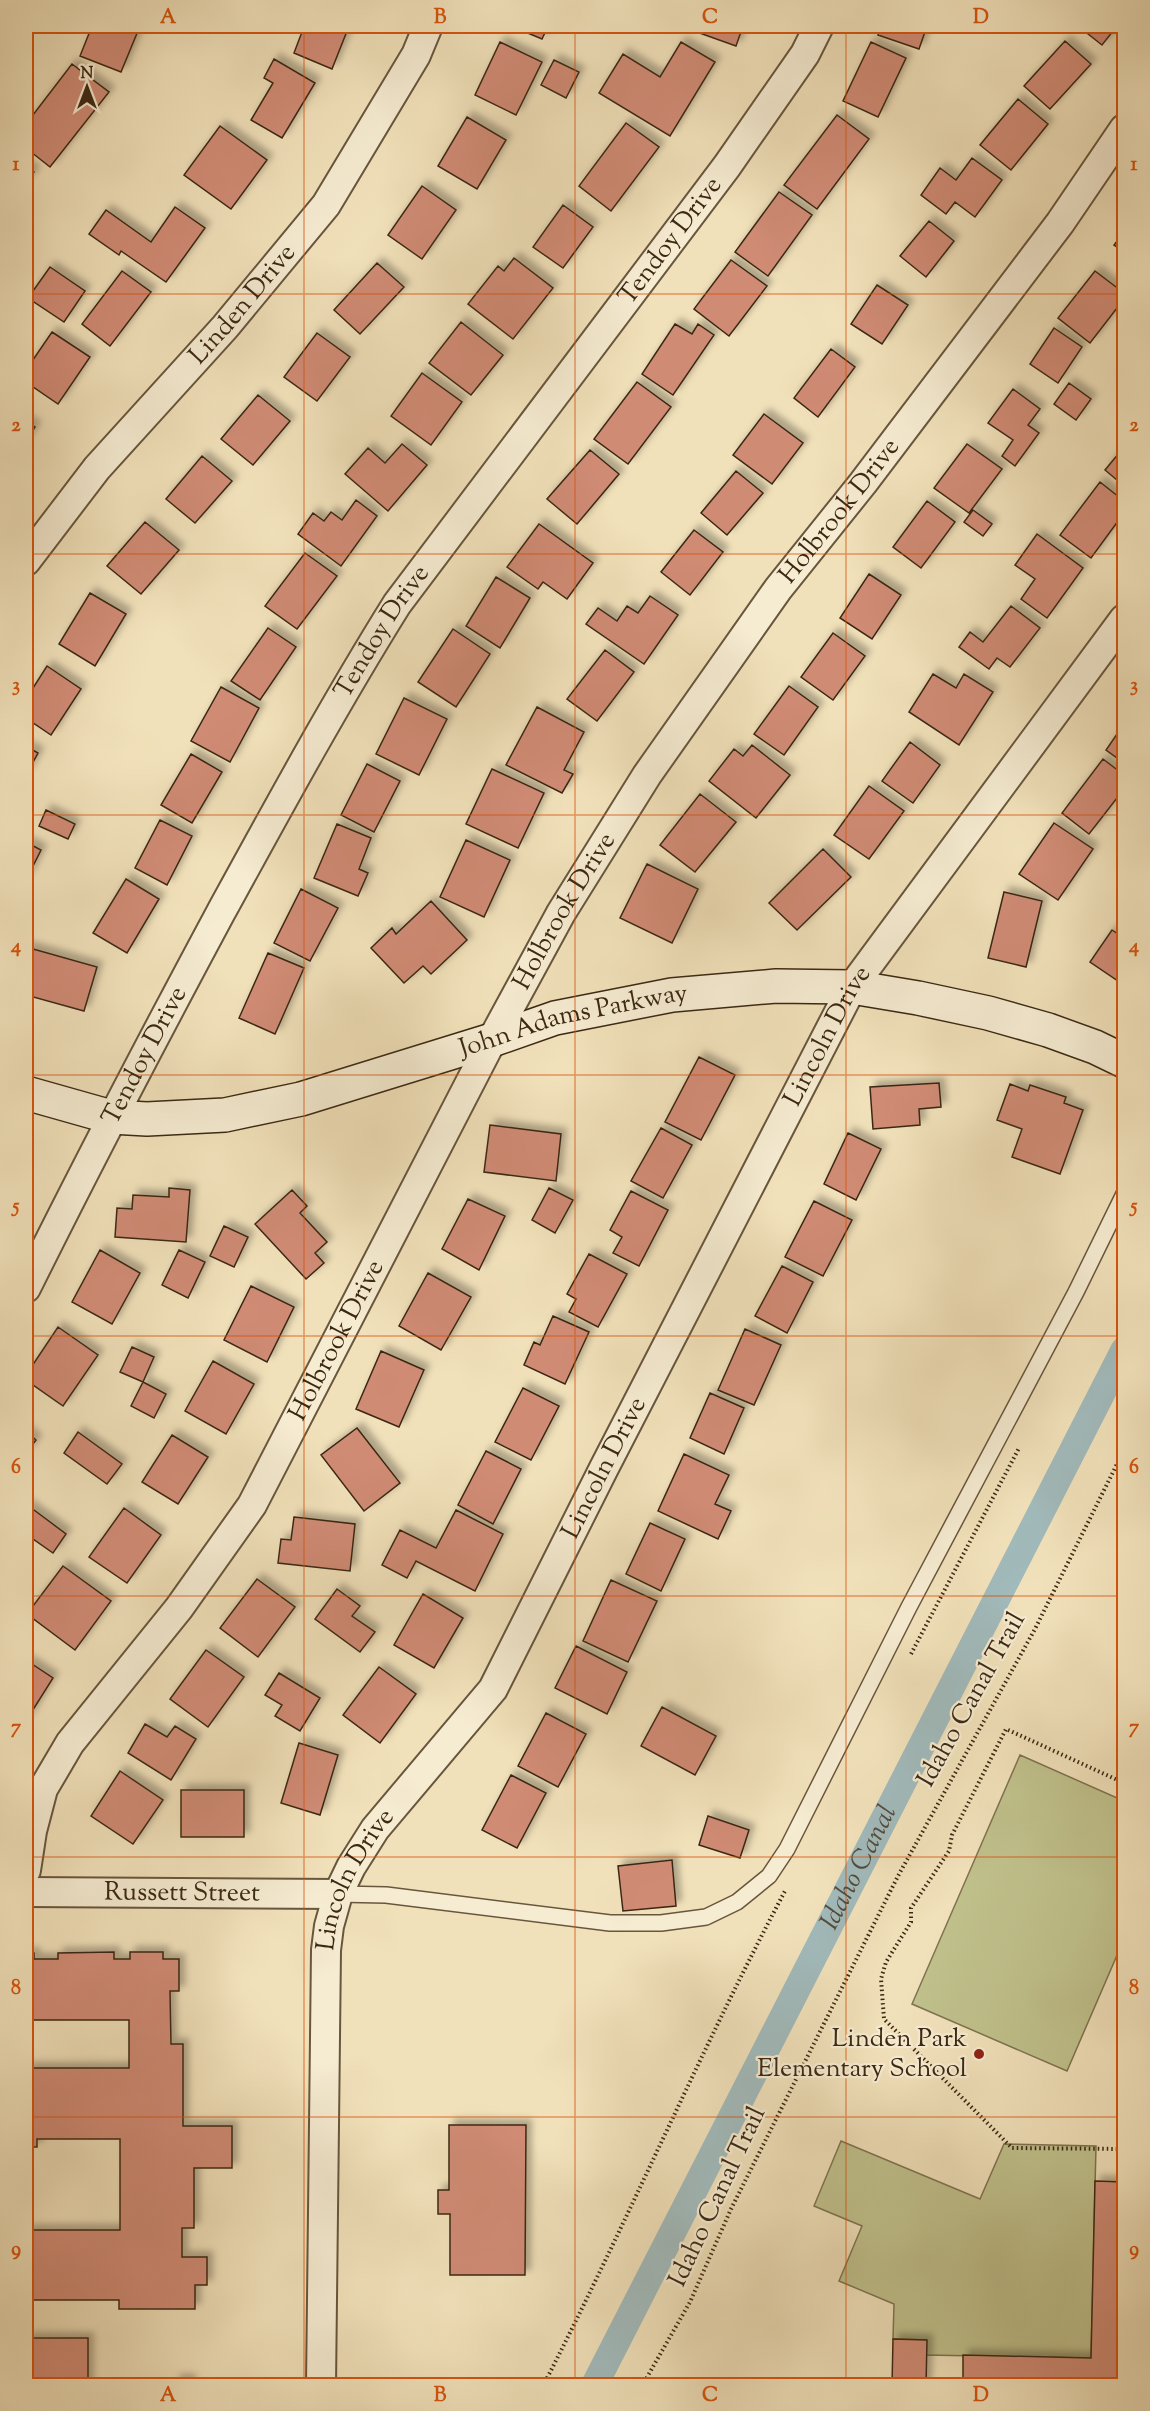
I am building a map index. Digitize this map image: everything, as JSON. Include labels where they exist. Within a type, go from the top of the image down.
[{"type":"street","name":"Linden Drive","points":[[26,561],[97,468],[225,327],[326,205],[416,55],[428,26]]},
{"type":"street","name":"Tendoy Drive","points":[[26,1288],[111,1117],[284,796],[350,679],[397,604],[727,166],[805,54],[819,26]]},
{"type":"street","name":"Holbrook Drive","points":[[26,1870],[32,1831],[43,1789],[70,1743],[179,1608],[252,1505],[492,1040],[561,913],[647,776],[778,590],[1060,223],[1125,129]]},
{"type":"street","name":"Lincoln Drive","points":[[321,2385],[326,1950],[329,1926],[339,1894],[351,1867],[375,1829],[493,1689],[852,987],[1125,619]]},
{"type":"street","name":"John Adams Parkway","points":[[26,1093],[111,1117],[147,1119],[225,1115],[301,1099],[492,1040],[555,1018],[672,995],[776,986],[852,987],[988,1013],[1048,1030],[1125,1061]]},
{"type":"street","name":"Russett Street","points":[[26,1892],[339,1894]]},
{"type":"lane","points":[[339,1894],[386,1895],[610,1923],[661,1923],[706,1917],[737,1902],[769,1876],[787,1849],[909,1607],[1076,1292],[1125,1194]]},
{"type":"path","name":"Idaho Canal Trail","points":[[642,2385],[690,2302],[741,2190],[898,1876],[1035,1629],[1125,1450]]},
{"type":"path","points":[[1125,1783],[1006,1729],[951,1835],[949,1851],[911,1908],[911,1922],[886,1962],[881,1978],[884,2019],[1012,2148],[1125,2149]]},
{"type":"green space","points":[[1020,1755],[1124,1801],[1124,1939],[1067,2071],[912,2004]]},
{"type":"green space","points":[[841,2141],[980,2199],[1004,2144],[1096,2146],[1091,2358],[926,2355],[926,2340],[893,2339],[894,2304],[839,2281],[862,2226],[814,2206]]},
{"type":"building","points":[[92,26],[140,26],[121,72],[80,56]]},
{"type":"building","points":[[286,26],[349,26],[332,69],[294,53],[302,32]]},
{"type":"building","points":[[511,26],[548,26],[542,39]]},
{"type":"building","points":[[680,26],[743,26],[736,46]]},
{"type":"building","points":[[882,26],[927,26],[919,49],[878,35]]},
{"type":"building","points":[[1078,26],[1117,26],[1102,45]]},
{"type":"building","points":[[1065,41],[1091,64],[1050,109],[1024,86]]},
{"type":"building","points":[[500,42],[542,62],[516,115],[475,95]]},
{"type":"building","points":[[681,42],[715,62],[670,136],[599,93],[623,54],[660,77]]},
{"type":"building","points":[[871,42],[906,58],[878,117],[843,101]]},
{"type":"building","points":[[274,59],[315,83],[282,138],[251,120],[273,83],[264,78]]},
{"type":"building","points":[[554,60],[579,72],[566,98],[541,85]]},
{"type":"building","points":[[72,64],[109,92],[50,167],[26,148],[26,124]]},
{"type":"building","points":[[1018,99],[1048,124],[1011,170],[980,145]]},
{"type":"building","points":[[837,115],[869,139],[817,209],[784,185]]},
{"type":"building","points":[[467,117],[506,140],[477,189],[438,166]]},
{"type":"building","points":[[626,123],[659,147],[611,211],[579,186]]},
{"type":"building","points":[[220,126],[267,160],[231,209],[184,175]]},
{"type":"building","points":[[972,158],[1002,180],[975,217],[955,202],[946,214],[921,195],[940,168],[956,180]]},
{"type":"building","points":[[26,165],[34,172],[26,182]]},
{"type":"building","points":[[422,186],[456,210],[422,259],[388,235]]},
{"type":"building","points":[[779,192],[812,215],[768,276],[735,252]]},
{"type":"building","points":[[563,205],[593,227],[563,268],[533,247]]},
{"type":"building","points":[[175,207],[205,228],[166,282],[121,251],[119,255],[89,234],[106,210],[151,242]]},
{"type":"building","points":[[929,221],[954,241],[926,277],[900,256]]},
{"type":"building","points":[[1124,232],[1124,252],[1114,245]]},
{"type":"building","points":[[514,258],[553,288],[513,339],[468,304],[498,266],[504,271]]},
{"type":"building","points":[[731,260],[767,286],[729,336],[694,309]]},
{"type":"building","points":[[377,263],[404,287],[360,334],[334,310]]},
{"type":"building","points":[[50,267],[85,291],[64,322],[28,298]]},
{"type":"building","points":[[122,271],[151,292],[110,346],[82,324]]},
{"type":"building","points":[[1095,271],[1124,293],[1124,299],[1090,343],[1058,318]]},
{"type":"building","points":[[877,285],[908,305],[882,344],[851,324]]},
{"type":"building","points":[[461,322],[503,355],[471,395],[429,363]]},
{"type":"building","points":[[675,324],[692,334],[698,324],[714,335],[673,395],[642,374]]},
{"type":"building","points":[[1054,328],[1082,347],[1058,383],[1030,364]]},
{"type":"building","points":[[52,332],[90,357],[58,404],[26,382],[26,370]]},
{"type":"building","points":[[317,333],[350,357],[317,401],[284,377]]},
{"type":"building","points":[[831,349],[855,367],[818,417],[794,398]]},
{"type":"building","points":[[422,373],[462,402],[431,445],[391,416]]},
{"type":"building","points":[[637,382],[671,407],[628,464],[594,439]]},
{"type":"building","points":[[1069,383],[1091,399],[1076,420],[1054,404]]},
{"type":"building","points":[[1013,389],[1040,409],[1028,425],[1039,433],[1015,466],[1002,456],[1013,440],[988,423]]},
{"type":"building","points":[[258,395],[290,421],[253,465],[221,439]]},
{"type":"building","points":[[764,414],[803,443],[772,484],[733,455]]},
{"type":"building","points":[[26,421],[35,427],[26,442]]},
{"type":"building","points":[[402,444],[427,465],[388,511],[345,474],[368,448],[385,463]]},
{"type":"building","points":[[967,444],[1002,469],[969,513],[934,488]]},
{"type":"building","points":[[1124,447],[1124,486],[1105,470]]},
{"type":"building","points":[[590,450],[619,474],[577,524],[547,499]]},
{"type":"building","points":[[202,456],[232,481],[195,523],[166,499]]},
{"type":"building","points":[[736,471],[763,493],[727,535],[701,513]]},
{"type":"building","points":[[1100,482],[1124,501],[1124,513],[1091,558],[1060,535]]},
{"type":"building","points":[[356,500],[377,516],[341,566],[298,534],[313,513],[324,521],[331,512],[342,520]]},
{"type":"building","points":[[927,501],[955,522],[921,568],[893,547]]},
{"type":"building","points":[[973,510],[992,524],[983,536],[964,522]]},
{"type":"building","points":[[145,522],[179,550],[141,594],[107,566]]},
{"type":"building","points":[[539,524],[593,563],[567,599],[543,582],[538,589],[507,567]]},
{"type":"building","points":[[694,530],[723,552],[690,595],[661,572]]},
{"type":"building","points":[[1037,534],[1083,568],[1047,618],[1021,599],[1035,579],[1015,565]]},
{"type":"building","points":[[305,553],[337,576],[297,629],[265,606]]},
{"type":"building","points":[[869,574],[901,595],[872,639],[840,618]]},
{"type":"building","points":[[496,577],[530,598],[500,648],[466,626]]},
{"type":"building","points":[[90,593],[126,614],[95,666],[59,644]]},
{"type":"building","points":[[650,596],[678,615],[644,664],[586,624],[598,608],[617,621],[627,606],[638,613]]},
{"type":"building","points":[[1011,606],[1040,628],[1010,667],[997,658],[989,669],[959,647],[970,632],[983,642]]},
{"type":"building","points":[[268,628],[296,647],[260,700],[231,681]]},
{"type":"building","points":[[453,629],[490,654],[456,707],[418,682]]},
{"type":"building","points":[[833,633],[865,656],[833,700],[801,677]]},
{"type":"building","points":[[605,650],[634,672],[597,721],[567,699]]},
{"type":"building","points":[[47,666],[81,689],[51,735],[26,718],[26,699]]},
{"type":"building","points":[[933,674],[956,688],[964,674],[993,692],[959,745],[909,712]]},
{"type":"building","points":[[789,686],[818,707],[784,755],[754,734]]},
{"type":"building","points":[[221,687],[259,708],[230,762],[191,741]]},
{"type":"building","points":[[404,698],[447,719],[419,775],[376,754]]},
{"type":"building","points":[[537,707],[584,732],[564,770],[573,774],[562,793],[506,765]]},
{"type":"building","points":[[1124,724],[1124,763],[1106,750]]},
{"type":"building","points":[[910,742],[940,765],[913,803],[882,781]]},
{"type":"building","points":[[752,745],[790,775],[756,818],[709,781],[734,749],[743,756]]},
{"type":"building","points":[[26,746],[38,753],[26,775]]},
{"type":"building","points":[[191,754],[222,772],[192,823],[161,805]]},
{"type":"building","points":[[1103,759],[1124,775],[1124,789],[1089,834],[1062,813]]},
{"type":"building","points":[[367,764],[400,781],[374,832],[341,815]]},
{"type":"building","points":[[492,769],[544,793],[518,848],[466,824]]},
{"type":"building","points":[[869,786],[904,811],[869,859],[834,835]]},
{"type":"building","points":[[700,794],[736,822],[695,872],[660,845]]},
{"type":"building","points":[[46,810],[75,824],[68,839],[39,826]]},
{"type":"building","points":[[160,820],[192,836],[167,885],[135,868]]},
{"type":"building","points":[[1054,823],[1093,849],[1058,900],[1019,874]]},
{"type":"building","points":[[337,824],[371,838],[359,869],[368,873],[358,896],[314,878]]},
{"type":"building","points":[[466,840],[510,860],[484,917],[440,897]]},
{"type":"building","points":[[26,842],[41,850],[26,880]]},
{"type":"building","points":[[823,849],[851,877],[797,930],[769,903]]},
{"type":"building","points":[[647,864],[698,889],[672,943],[620,918]]},
{"type":"building","points":[[126,879],[159,899],[127,953],[93,933]]},
{"type":"building","points":[[301,889],[338,908],[310,961],[274,943]]},
{"type":"building","points":[[1004,892],[1042,901],[1026,967],[988,958]]},
{"type":"building","points":[[431,901],[467,940],[431,974],[423,966],[404,983],[371,948],[392,928],[396,934]]},
{"type":"building","points":[[1112,930],[1124,938],[1124,985],[1090,962]]},
{"type":"building","points":[[26,947],[97,967],[84,1011],[26,995]]},
{"type":"building","points":[[268,953],[304,968],[275,1034],[239,1018]]},
{"type":"building","points":[[699,1057],[735,1075],[701,1140],[665,1122]]},
{"type":"building","points":[[939,1083],[941,1107],[919,1109],[920,1125],[873,1129],[870,1087]]},
{"type":"building","points":[[1010,1084],[1028,1091],[1030,1085],[1066,1097],[1064,1103],[1083,1110],[1060,1174],[1012,1157],[1022,1129],[997,1120]]},
{"type":"building","points":[[490,1125],[561,1134],[556,1181],[484,1172]]},
{"type":"building","points":[[661,1128],[692,1145],[663,1198],[631,1181]]},
{"type":"building","points":[[848,1133],[881,1149],[856,1200],[824,1184]]},
{"type":"building","points":[[169,1188],[190,1190],[186,1242],[115,1237],[117,1208],[132,1209],[133,1195],[169,1197]]},
{"type":"building","points":[[549,1188],[573,1200],[555,1233],[532,1220]]},
{"type":"building","points":[[292,1190],[307,1206],[300,1213],[327,1242],[315,1253],[324,1263],[306,1279],[255,1224]]},
{"type":"building","points":[[631,1191],[668,1210],[639,1266],[613,1253],[622,1237],[610,1230]]},
{"type":"building","points":[[468,1199],[505,1216],[479,1270],[442,1249]]},
{"type":"building","points":[[814,1201],[852,1220],[823,1276],[785,1257]]},
{"type":"building","points":[[224,1226],[248,1237],[234,1267],[210,1256]]},
{"type":"building","points":[[100,1250],[140,1273],[112,1324],[72,1302]]},
{"type":"building","points":[[179,1250],[205,1262],[188,1298],[162,1285]]},
{"type":"building","points":[[589,1254],[627,1274],[598,1327],[569,1312],[576,1299],[567,1294]]},
{"type":"building","points":[[782,1266],[813,1282],[787,1333],[755,1316]]},
{"type":"building","points":[[428,1273],[471,1297],[441,1350],[399,1326]]},
{"type":"building","points":[[251,1286],[294,1307],[267,1362],[224,1340]]},
{"type":"building","points":[[553,1316],[589,1332],[565,1384],[524,1365],[534,1342],[540,1345]]},
{"type":"building","points":[[58,1327],[98,1355],[63,1406],[26,1380],[26,1375]]},
{"type":"building","points":[[745,1329],[781,1345],[754,1405],[718,1390]]},
{"type":"building","points":[[132,1347],[154,1357],[143,1382],[120,1372]]},
{"type":"building","points":[[381,1351],[424,1370],[399,1427],[356,1409]]},
{"type":"building","points":[[213,1361],[254,1384],[226,1434],[185,1411]]},
{"type":"building","points":[[143,1382],[166,1394],[154,1418],[131,1406]]},
{"type":"building","points":[[523,1388],[559,1406],[531,1460],[495,1442]]},
{"type":"building","points":[[710,1393],[744,1408],[724,1454],[690,1438]]},
{"type":"building","points":[[357,1428],[400,1483],[364,1511],[321,1455]]},
{"type":"building","points":[[26,1431],[36,1440],[26,1453]]},
{"type":"building","points":[[78,1432],[122,1464],[107,1484],[64,1453]]},
{"type":"building","points":[[172,1435],[208,1457],[178,1504],[142,1482]]},
{"type":"building","points":[[486,1451],[521,1469],[493,1524],[458,1505]]},
{"type":"building","points":[[684,1454],[729,1475],[715,1504],[731,1511],[718,1539],[658,1511]]},
{"type":"building","points":[[26,1504],[66,1534],[53,1553],[26,1534]]},
{"type":"building","points":[[124,1508],[161,1535],[127,1583],[89,1557]]},
{"type":"building","points":[[456,1510],[503,1534],[475,1591],[416,1561],[407,1578],[382,1565],[400,1530],[436,1548]]},
{"type":"building","points":[[294,1517],[355,1524],[350,1571],[278,1563],[281,1539],[291,1540]]},
{"type":"building","points":[[650,1523],[685,1539],[661,1591],[626,1574]]},
{"type":"building","points":[[63,1566],[111,1601],[75,1650],[27,1614]]},
{"type":"building","points":[[257,1579],[295,1607],[258,1657],[220,1628]]},
{"type":"building","points":[[611,1580],[657,1601],[628,1662],[583,1641]]},
{"type":"building","points":[[337,1589],[360,1606],[352,1616],[375,1632],[360,1652],[315,1619]]},
{"type":"building","points":[[423,1594],[463,1618],[434,1668],[394,1645]]},
{"type":"building","points":[[576,1646],[627,1672],[607,1714],[555,1688]]},
{"type":"building","points":[[206,1650],[244,1677],[208,1727],[170,1699]]},
{"type":"building","points":[[26,1660],[53,1678],[26,1721]]},
{"type":"building","points":[[379,1667],[416,1694],[380,1743],[343,1715]]},
{"type":"building","points":[[279,1673],[320,1698],[300,1731],[275,1716],[282,1705],[265,1695]]},
{"type":"building","points":[[662,1707],[716,1736],[695,1775],[641,1746]]},
{"type":"building","points":[[546,1713],[586,1734],[558,1787],[518,1766]]},
{"type":"building","points":[[145,1724],[167,1737],[175,1726],[196,1739],[171,1780],[128,1753]]},
{"type":"building","points":[[299,1743],[338,1755],[320,1815],[281,1803]]},
{"type":"building","points":[[120,1771],[163,1800],[133,1844],[91,1816]]},
{"type":"building","points":[[511,1775],[546,1793],[517,1848],[482,1830]]},
{"type":"building","points":[[181,1790],[244,1790],[244,1837],[181,1837]]},
{"type":"building","points":[[708,1816],[749,1830],[740,1858],[699,1845]]},
{"type":"building","points":[[672,1860],[676,1906],[623,1911],[618,1866]]},
{"type":"building","points":[[114,1952],[114,1959],[130,1959],[130,1952],[163,1952],[163,1959],[179,1959],[179,1991],[170,1991],[171,2044],[183,2044],[183,2126],[232,2126],[232,2168],[194,2168],[194,2228],[182,2228],[182,2257],[207,2257],[207,2285],[195,2285],[195,2309],[119,2309],[119,2300],[26,2300],[26,2230],[120,2230],[120,2139],[37,2139],[37,2147],[26,2147],[26,2068],[129,2068],[129,2020],[26,2020],[26,1953],[34,1953],[34,1959],[58,1959],[58,1953]]},
{"type":"building","points":[[449,2125],[526,2125],[525,2275],[450,2275],[450,2214],[438,2214],[438,2190],[449,2190]]},
{"type":"building","points":[[1095,2181],[1124,2182],[1124,2386],[963,2386],[963,2355],[1091,2358]]},
{"type":"building","points":[[26,2338],[88,2338],[88,2386],[26,2386]]},
{"type":"building","points":[[893,2339],[927,2340],[926,2386],[892,2386]]},
{"type":"building","points":[[175,2380],[190,2380],[190,2386],[175,2386]]},
{"type":"waterway","name":"Idaho Canal","points":[[594,2386],[1124,1350]]},
{"type":"place","name":"Linden Park Elementary School","points":[[979,2054]]}]
